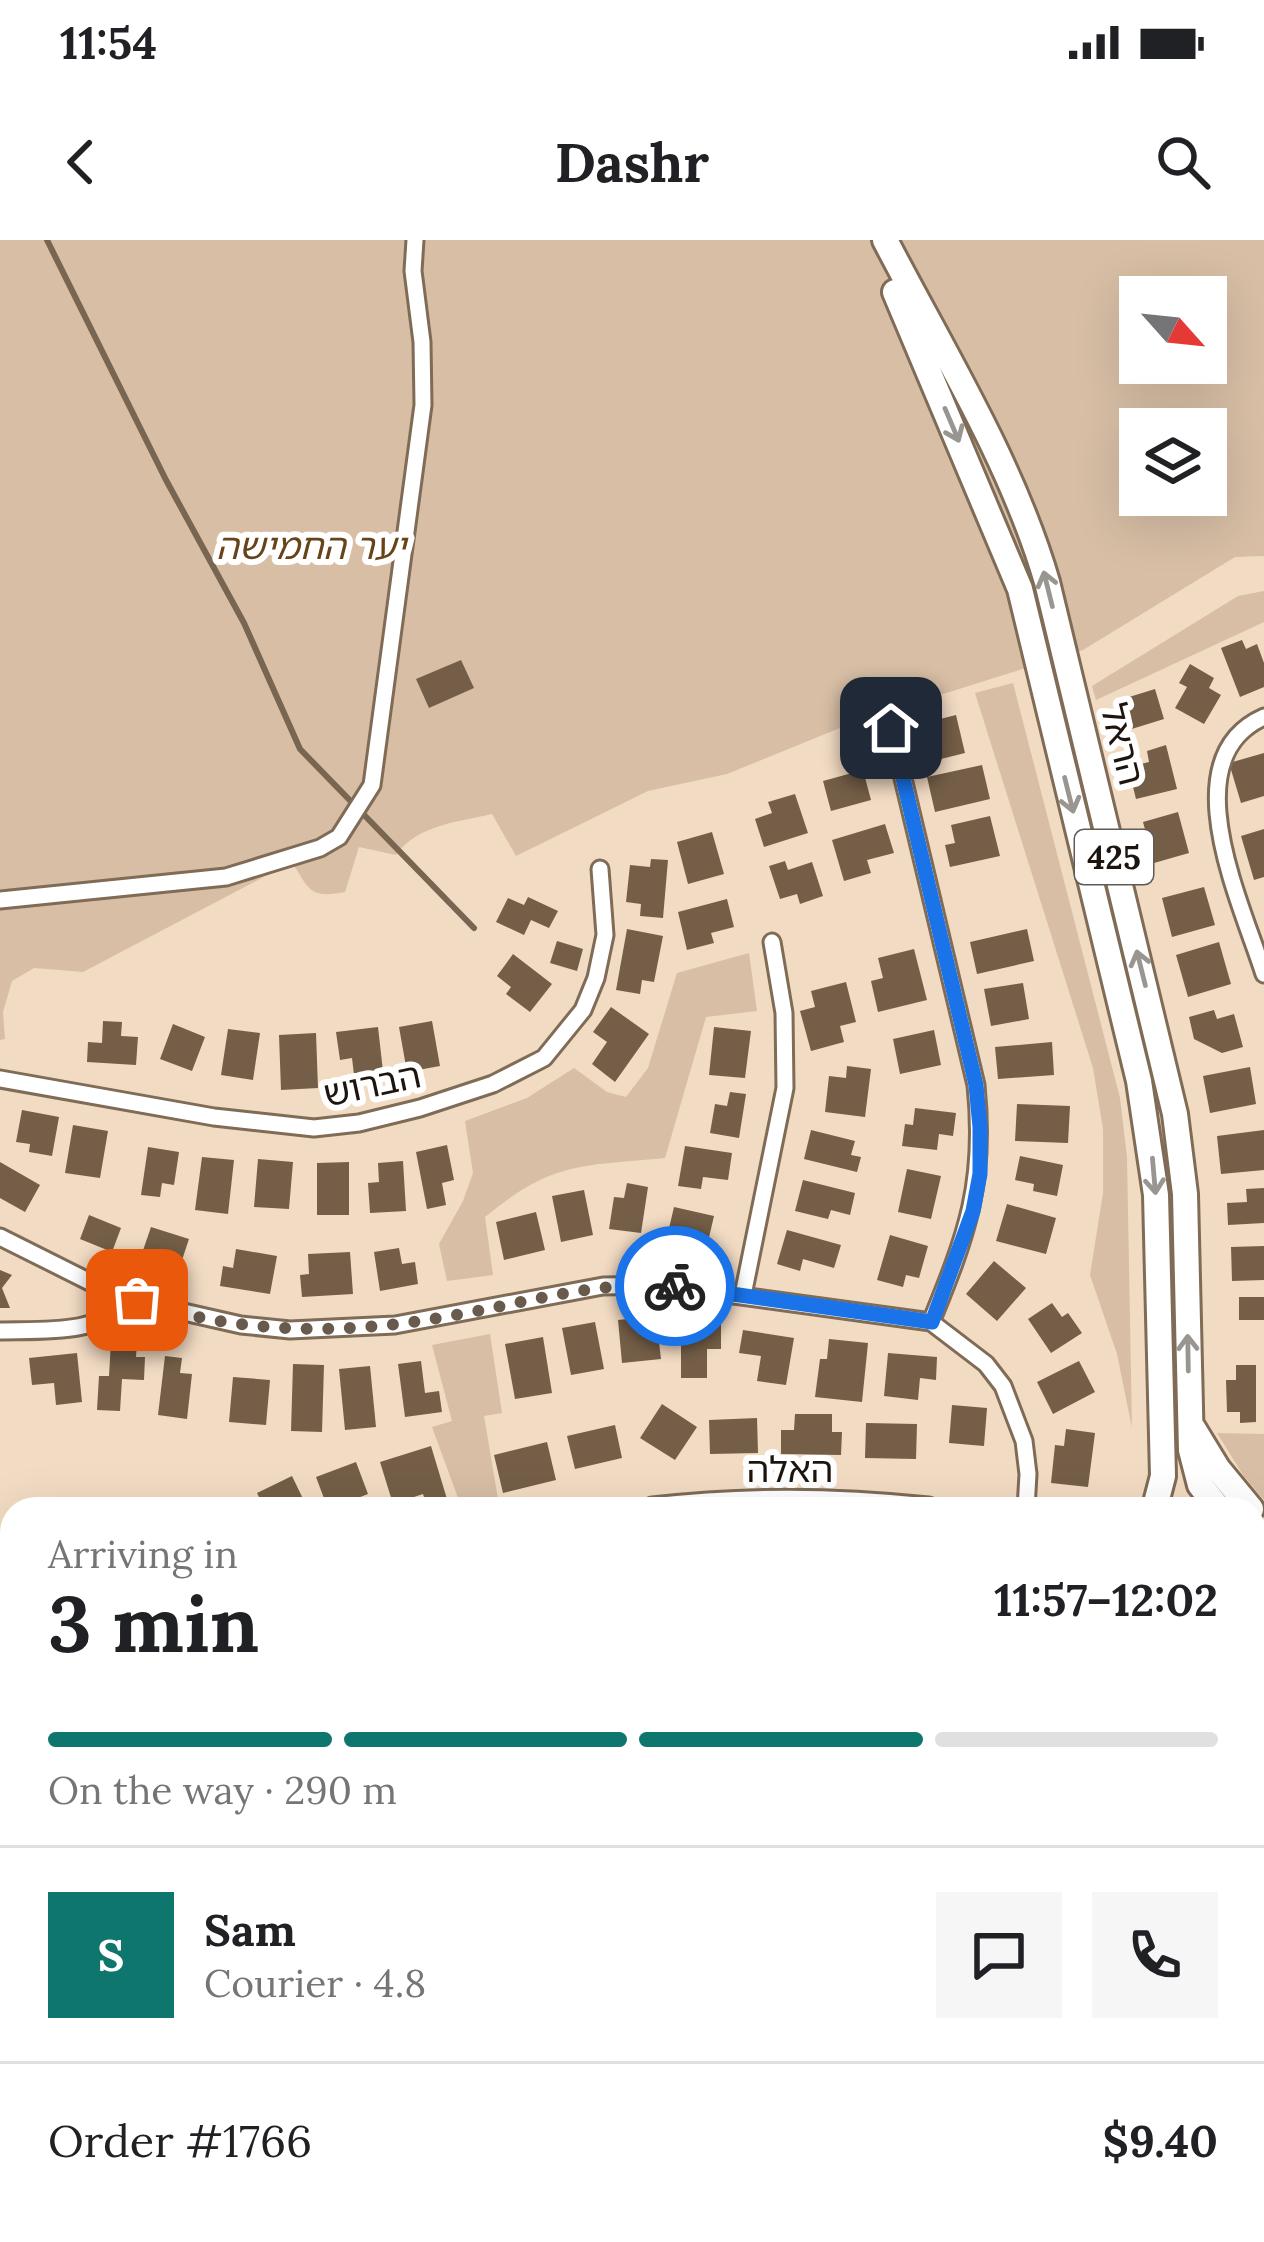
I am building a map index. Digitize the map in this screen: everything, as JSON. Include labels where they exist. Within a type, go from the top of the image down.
[{"type":"main road","name":"הראל","points":[[873,240],[1012,564],[1139,1082],[1156,1195],[1163,1475],[1156,1497]]},
{"type":"main road","name":"הראל","points":[[885,240],[986,434],[1029,528],[1047,582],[1175,1114],[1185,1194],[1193,1468],[1209,1497]]},
{"type":"main road","points":[[1190,1422],[1241,1497]]},
{"type":"main road","points":[[1170,1497],[1180,1492],[1205,1497]]},
{"type":"street","points":[[0,900],[226,877],[320,848],[339,837],[373,785],[423,406],[422,342],[412,271],[415,240]]},
{"type":"street","points":[[1264,717],[1237,733],[1219,766],[1216,787],[1222,842],[1264,974]]},
{"type":"street","points":[[891,728],[976,1085],[980,1127],[980,1174],[973,1211],[932,1322]]},
{"type":"street","name":"הברוש","points":[[0,1079],[214,1117],[314,1127],[400,1113],[493,1084],[544,1058],[583,1010],[596,979],[604,935],[600,869]]},
{"type":"street","points":[[743,1295],[785,1088],[784,1013],[772,942]]},
{"type":"street","points":[[0,1237],[137,1300],[241,1325],[343,1330],[458,1315],[604,1286],[661,1285],[932,1322],[986,1364],[1003,1386],[1024,1441],[1027,1497]]},
{"type":"street","points":[[0,1331],[72,1329],[111,1320],[137,1300]]},
{"type":"green space","name":"יער החמישה","points":[[0,240],[1264,240],[1264,556],[1235,557],[1083,650],[857,721],[727,774],[648,791],[516,856],[492,814],[427,831],[396,855],[359,847],[345,892],[311,890],[292,862],[83,972],[34,968],[12,981],[3,1012],[5,1039],[0,1040]]},
{"type":"green space","points":[[1264,591],[1264,622],[1096,700],[1092,686],[1238,596]]},
{"type":"green space","points":[[1013,683],[1120,1098],[1127,1157],[1132,1428],[1117,1354],[1090,1275],[1103,1193],[1103,1129],[1093,1068],[975,693]]},
{"type":"green space","points":[[749,953],[757,1011],[706,1017],[665,1158],[590,1165],[530,1185],[485,1217],[493,1275],[447,1281],[439,1244],[473,1173],[465,1121],[527,1098],[574,1068],[607,1092],[626,1097],[648,1068],[677,973]]},
{"type":"green space","points":[[490,1334],[502,1413],[484,1416],[498,1497],[458,1497],[432,1427],[452,1421],[432,1345]]},
{"type":"green space","points":[[1217,1433],[1264,1434],[1264,1497],[1243,1475]]},
{"type":"building","points":[[1242,640],[1246,649],[1257,644],[1264,663],[1264,687],[1240,697],[1221,648]]},
{"type":"building","points":[[461,660],[474,688],[429,708],[416,679]]},
{"type":"building","points":[[1190,664],[1214,678],[1209,688],[1221,695],[1204,724],[1175,708],[1187,687],[1179,683]]},
{"type":"building","points":[[1155,689],[1164,719],[1122,732],[1113,702]]},
{"type":"building","points":[[956,715],[965,753],[921,764],[912,726]]},
{"type":"building","points":[[1166,745],[1177,789],[1136,799],[1128,767],[1149,762],[1147,751]]},
{"type":"building","points":[[1264,753],[1264,796],[1241,803],[1229,763]]},
{"type":"building","points":[[982,765],[990,799],[935,812],[927,777]]},
{"type":"building","points":[[863,770],[871,800],[831,811],[823,781]]},
{"type":"building","points":[[795,794],[808,833],[764,847],[755,819],[772,813],[768,802]]},
{"type":"building","points":[[1178,812],[1189,853],[1154,863],[1143,822]]},
{"type":"building","points":[[990,816],[1000,856],[950,867],[945,845],[955,843],[951,825]]},
{"type":"building","points":[[885,824],[894,853],[867,860],[871,873],[844,881],[832,840]]},
{"type":"building","points":[[1264,829],[1264,877],[1254,880],[1241,836]]},
{"type":"building","points":[[712,832],[724,874],[688,884],[677,842]]},
{"type":"building","points":[[651,859],[668,860],[663,918],[640,916],[641,904],[626,902],[630,865],[650,867]]},
{"type":"building","points":[[785,861],[788,870],[812,862],[823,896],[800,904],[797,894],[780,899],[769,866]]},
{"type":"building","points":[[1204,887],[1215,925],[1172,937],[1162,898]]},
{"type":"building","points":[[528,897],[558,911],[549,928],[531,920],[524,935],[496,922],[508,898],[524,905]]},
{"type":"building","points":[[727,899],[734,927],[711,933],[714,943],[687,950],[678,912]]},
{"type":"building","points":[[627,929],[663,936],[654,982],[642,980],[640,994],[616,990]]},
{"type":"building","points":[[1027,929],[1034,961],[977,974],[970,942]]},
{"type":"building","points":[[557,941],[583,949],[577,971],[550,963]]},
{"type":"building","points":[[1219,942],[1231,984],[1188,997],[1176,955]]},
{"type":"building","points":[[914,949],[927,1000],[878,1012],[871,981],[883,978],[878,958]]},
{"type":"building","points":[[513,954],[552,984],[530,1012],[506,994],[511,987],[497,976]]},
{"type":"building","points":[[846,982],[856,1022],[840,1026],[844,1042],[811,1051],[800,1011],[815,1007],[811,991]]},
{"type":"building","points":[[1023,983],[1029,1019],[991,1026],[984,989]]},
{"type":"building","points":[[611,1007],[649,1034],[615,1082],[592,1064],[607,1042],[593,1032]]},
{"type":"building","points":[[1214,1010],[1217,1019],[1234,1014],[1243,1047],[1222,1053],[1194,1039],[1189,1017]]},
{"type":"building","points":[[103,1021],[122,1022],[121,1036],[138,1037],[136,1065],[87,1062],[88,1042],[102,1043]]},
{"type":"building","points":[[432,1021],[440,1066],[407,1072],[399,1027]]},
{"type":"building","points":[[173,1024],[205,1037],[192,1071],[160,1059]]},
{"type":"building","points":[[378,1027],[384,1080],[355,1083],[352,1058],[340,1060],[336,1032]]},
{"type":"building","points":[[714,1027],[751,1031],[745,1078],[709,1075]]},
{"type":"building","points":[[228,1029],[260,1033],[253,1080],[221,1075]]},
{"type":"building","points":[[934,1030],[941,1065],[900,1074],[893,1039]]},
{"type":"building","points":[[316,1033],[318,1088],[281,1090],[279,1035]]},
{"type":"building","points":[[1052,1042],[1054,1075],[998,1079],[995,1047]]},
{"type":"building","points":[[847,1066],[871,1069],[865,1117],[825,1112],[829,1076],[846,1078]]},
{"type":"building","points":[[1250,1067],[1256,1104],[1210,1113],[1203,1076]]},
{"type":"building","points":[[730,1092],[746,1094],[739,1138],[710,1133],[715,1104],[727,1106]]},
{"type":"building","points":[[1017,1104],[1070,1106],[1068,1143],[1015,1141]]},
{"type":"building","points":[[915,1108],[956,1113],[953,1136],[939,1134],[937,1150],[902,1146],[905,1124],[913,1125]]},
{"type":"building","points":[[22,1110],[59,1117],[52,1156],[29,1152],[30,1144],[16,1142]]},
{"type":"building","points":[[73,1125],[108,1131],[100,1178],[65,1173]]},
{"type":"building","points":[[811,1130],[855,1141],[851,1155],[861,1157],[857,1172],[804,1159]]},
{"type":"building","points":[[1264,1130],[1264,1170],[1221,1174],[1217,1136]]},
{"type":"building","points":[[447,1145],[454,1180],[442,1183],[446,1205],[427,1209],[416,1152]]},
{"type":"building","points":[[685,1146],[732,1153],[728,1180],[703,1177],[701,1189],[678,1186]]},
{"type":"building","points":[[148,1147],[179,1152],[174,1185],[162,1183],[160,1197],[141,1195]]},
{"type":"building","points":[[1020,1156],[1063,1165],[1057,1196],[1033,1191],[1034,1184],[1015,1180]]},
{"type":"building","points":[[202,1157],[234,1160],[228,1214],[195,1210]]},
{"type":"building","points":[[258,1159],[293,1162],[289,1209],[254,1207]]},
{"type":"building","points":[[403,1161],[406,1211],[370,1213],[368,1183],[379,1182],[378,1163]]},
{"type":"building","points":[[0,1162],[40,1185],[25,1212],[0,1198]]},
{"type":"building","points":[[349,1162],[349,1215],[317,1215],[317,1163]]},
{"type":"building","points":[[907,1169],[941,1176],[931,1219],[898,1212]]},
{"type":"building","points":[[803,1180],[855,1193],[850,1215],[831,1210],[828,1219],[795,1211]]},
{"type":"building","points":[[627,1183],[648,1187],[641,1233],[609,1229],[614,1197],[624,1198]]},
{"type":"building","points":[[1264,1188],[1264,1223],[1228,1225],[1227,1203],[1247,1202],[1246,1189]]},
{"type":"building","points":[[584,1190],[593,1235],[561,1242],[552,1196]]},
{"type":"building","points":[[1007,1204],[1056,1218],[1046,1254],[996,1241]]},
{"type":"building","points":[[674,1207],[714,1216],[707,1246],[667,1237]]},
{"type":"building","points":[[536,1212],[545,1250],[504,1260],[496,1222]]},
{"type":"building","points":[[89,1215],[121,1228],[112,1252],[80,1239]]},
{"type":"building","points":[[151,1227],[189,1239],[182,1260],[172,1257],[166,1274],[138,1265]]},
{"type":"building","points":[[787,1230],[841,1245],[834,1268],[803,1259],[800,1271],[777,1264]]},
{"type":"building","points":[[890,1235],[928,1246],[919,1278],[906,1275],[903,1287],[877,1280]]},
{"type":"building","points":[[1264,1246],[1264,1280],[1232,1281],[1231,1247]]},
{"type":"building","points":[[399,1248],[402,1264],[415,1262],[418,1284],[380,1291],[374,1252]]},
{"type":"building","points":[[236,1249],[277,1256],[270,1294],[220,1286],[223,1266],[233,1268]]},
{"type":"building","points":[[350,1252],[353,1294],[302,1297],[300,1275],[309,1274],[308,1254]]},
{"type":"building","points":[[994,1261],[1026,1288],[997,1321],[966,1294]]},
{"type":"building","points":[[0,1270],[12,1275],[2,1288],[10,1308],[0,1308]]},
{"type":"building","points":[[1239,1297],[1264,1297],[1264,1320],[1239,1320]]},
{"type":"building","points":[[1052,1303],[1062,1317],[1068,1313],[1082,1333],[1051,1353],[1028,1319]]},
{"type":"building","points":[[656,1316],[661,1359],[622,1363],[618,1320]]},
{"type":"building","points":[[681,1320],[721,1320],[721,1349],[707,1349],[707,1378],[681,1378]]},
{"type":"building","points":[[595,1322],[604,1369],[571,1375],[562,1328]]},
{"type":"building","points":[[743,1330],[794,1338],[786,1385],[757,1381],[761,1356],[739,1353]]},
{"type":"building","points":[[543,1337],[552,1393],[515,1399],[505,1344]]},
{"type":"building","points":[[829,1339],[868,1343],[862,1402],[815,1397],[820,1359],[827,1359]]},
{"type":"building","points":[[111,1341],[137,1342],[136,1357],[145,1357],[144,1380],[122,1379],[120,1411],[97,1410],[99,1376],[109,1376]]},
{"type":"building","points":[[77,1353],[82,1402],[56,1405],[54,1383],[32,1385],[29,1358]]},
{"type":"building","points":[[888,1353],[937,1357],[936,1380],[920,1378],[918,1400],[884,1396]]},
{"type":"building","points":[[165,1356],[182,1358],[180,1373],[192,1374],[187,1419],[158,1415]]},
{"type":"building","points":[[421,1361],[425,1393],[439,1391],[442,1412],[405,1417],[398,1364]]},
{"type":"building","points":[[1079,1361],[1095,1392],[1053,1414],[1037,1382]]},
{"type":"building","points":[[293,1364],[324,1365],[322,1432],[291,1431]]},
{"type":"building","points":[[1236,1365],[1256,1365],[1256,1422],[1240,1423],[1240,1412],[1227,1412],[1226,1380],[1236,1380]]},
{"type":"building","points":[[370,1366],[376,1427],[345,1430],[339,1369]]},
{"type":"building","points":[[233,1377],[270,1380],[266,1425],[229,1422]]},
{"type":"building","points":[[662,1404],[697,1427],[675,1460],[640,1438]]},
{"type":"building","points":[[952,1405],[987,1408],[984,1446],[949,1443]]},
{"type":"building","points":[[795,1414],[832,1414],[832,1432],[842,1432],[841,1455],[781,1454],[781,1430],[794,1430]]},
{"type":"building","points":[[757,1418],[758,1453],[710,1454],[709,1420]]},
{"type":"building","points":[[866,1423],[917,1424],[916,1459],[865,1458]]},
{"type":"building","points":[[615,1425],[622,1458],[575,1469],[567,1436]]},
{"type":"building","points":[[1066,1429],[1095,1433],[1088,1487],[1051,1483],[1055,1445],[1064,1446]]},
{"type":"building","points":[[547,1442],[556,1480],[503,1493],[494,1455]]},
{"type":"building","points":[[431,1446],[446,1497],[391,1497],[380,1462]]},
{"type":"building","points":[[356,1462],[368,1494],[324,1497],[316,1477]]},
{"type":"building","points":[[292,1476],[302,1497],[259,1497],[257,1493]]},
{"type":"waterway","points":[[47,240],[166,480],[244,623],[300,749],[474,928]]},
{"type":"way so far","points":[[137,1300],[241,1325],[343,1330],[458,1315],[604,1286],[675,1286]]},
{"type":"route","points":[[675,1286],[932,1322],[957,1259],[980,1174],[976,1085],[891,728]]}]
